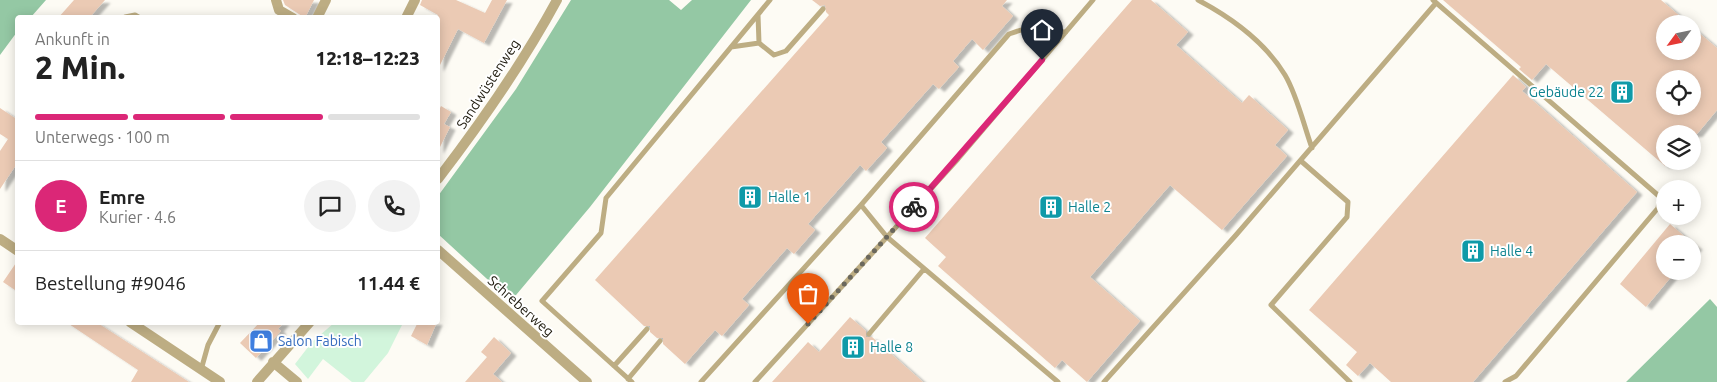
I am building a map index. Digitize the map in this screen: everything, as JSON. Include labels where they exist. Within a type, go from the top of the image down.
[{"type":"street","points":[[276,0],[279,10],[288,15]]},
{"type":"street","points":[[318,15],[326,0]]},
{"type":"street","points":[[407,15],[414,0]]},
{"type":"street","name":"Sandwüstenweg","points":[[440,176],[472,135],[543,26],[557,0]]},
{"type":"street","points":[[0,239],[15,248]]},
{"type":"street","name":"Schreberweg","points":[[440,252],[587,382]]},
{"type":"street","points":[[134,325],[220,382]]},
{"type":"street","points":[[257,382],[307,325]]},
{"type":"street","points":[[273,362],[297,382]]},
{"type":"lane","points":[[660,341],[630,381],[542,301],[601,233],[606,198],[770,0]]},
{"type":"lane","points":[[755,382],[958,159],[1093,0]]},
{"type":"lane","points":[[1198,0],[1242,28],[1266,49],[1286,77],[1312,148]]},
{"type":"lane","points":[[1104,382],[1301,161],[1434,2],[1660,197],[1658,208],[1516,376],[1505,382]]},
{"type":"lane","points":[[731,47],[759,43],[774,55],[786,51],[823,9]]},
{"type":"lane","points":[[758,15],[759,43]]},
{"type":"lane","points":[[701,382],[860,205],[1009,34],[1021,30],[1066,32]]},
{"type":"lane","points":[[1301,161],[1348,202],[1349,210],[1347,217],[1271,305],[1350,382]]},
{"type":"lane","points":[[860,205],[887,237],[1058,382]]},
{"type":"lane","points":[[869,334],[924,269]]},
{"type":"lane","points":[[201,370],[208,345],[218,325]]},
{"type":"lane","points":[[614,366],[647,329]]},
{"type":"green space","points":[[0,0],[46,0],[33,15],[15,15],[15,35],[0,55]]},
{"type":"green space","points":[[571,0],[669,0],[681,10],[692,0],[751,0],[590,207],[511,301],[440,236],[440,193],[516,89]]},
{"type":"green space","points":[[1710,299],[1717,307],[1717,382],[1626,382]]},
{"type":"green space","points":[[332,325],[402,325],[388,353],[364,382],[352,382],[323,359],[308,379],[295,364],[312,342]]},
{"type":"building","points":[[74,0],[105,0],[92,15],[61,15]]},
{"type":"building","points":[[283,0],[314,0],[306,15],[300,15],[285,5]]},
{"type":"building","points":[[422,0],[456,0],[485,13],[492,0],[507,0],[484,43],[458,29],[440,65],[440,15],[420,5]]},
{"type":"building","name":"Halle 1","points":[[812,0],[1007,0],[1002,6],[1013,16],[983,50],[972,39],[953,61],[959,67],[939,89],[933,84],[881,142],[887,148],[866,171],[860,165],[808,224],[815,230],[794,254],[787,248],[742,299],[749,305],[722,336],[715,330],[685,364],[663,344],[663,338],[657,338],[650,332],[650,326],[644,326],[595,280],[829,15],[826,12],[825,5],[820,6]]},
{"type":"building","name":"Halle 2","points":[[1132,0],[1151,0],[1188,32],[1176,45],[1242,103],[1249,95],[1288,130],[1275,145],[1287,156],[1222,230],[1170,185],[1090,277],[1140,321],[1087,382],[1062,360],[1055,368],[938,266],[946,257],[925,238]]},
{"type":"building","name":"Gebäude 22","points":[[1443,0],[1661,0],[1678,15],[1656,15],[1656,60],[1701,60],[1701,35],[1717,48],[1717,110],[1701,129],[1701,125],[1656,125],[1656,158],[1546,64],[1532,80],[1519,69],[1521,67]]},
{"type":"building","name":"Halle 4","points":[[1513,75],[1526,87],[1522,91],[1637,192],[1473,382],[1391,382],[1370,363],[1358,376],[1346,365],[1357,352],[1309,310]]},
{"type":"building","points":[[441,106],[451,112],[444,124],[450,127],[440,147]]},
{"type":"building","points":[[0,108],[15,118],[15,166],[0,189],[0,151],[8,139],[0,134]]},
{"type":"building","points":[[1671,225],[1683,235],[1661,235]]},
{"type":"building","points":[[1656,241],[1656,280],[1668,280],[1646,307],[1620,284]]},
{"type":"building","points":[[15,264],[15,290],[3,282]]},
{"type":"building","name":"Halle 8","points":[[850,317],[866,331],[866,337],[872,337],[923,382],[772,382],[808,342],[819,352]]},
{"type":"building","points":[[70,325],[101,325],[189,382],[131,382],[138,370]]},
{"type":"building","points":[[257,325],[281,325],[278,329],[281,331],[256,358],[240,343]]},
{"type":"building","points":[[416,325],[436,325],[427,345],[411,336]]},
{"type":"building","points":[[494,337],[511,353],[493,374],[502,382],[465,382],[487,357],[481,352]]},
{"type":"way so far","points":[[808,324],[914,207]]},
{"type":"place","name":"Gebäude 22","points":[[1622,92]]},
{"type":"place","name":"Halle 1","points":[[750,197]]},
{"type":"place","name":"Halle 2","points":[[1051,207]]},
{"type":"place","name":"Halle 4","points":[[1473,251]]},
{"type":"place","name":"Salon Fabisch","points":[[261,341]]},
{"type":"place","name":"Halle 8","points":[[853,347]]},
{"type":"route","points":[[914,207],[958,159],[1042,60]]}]
